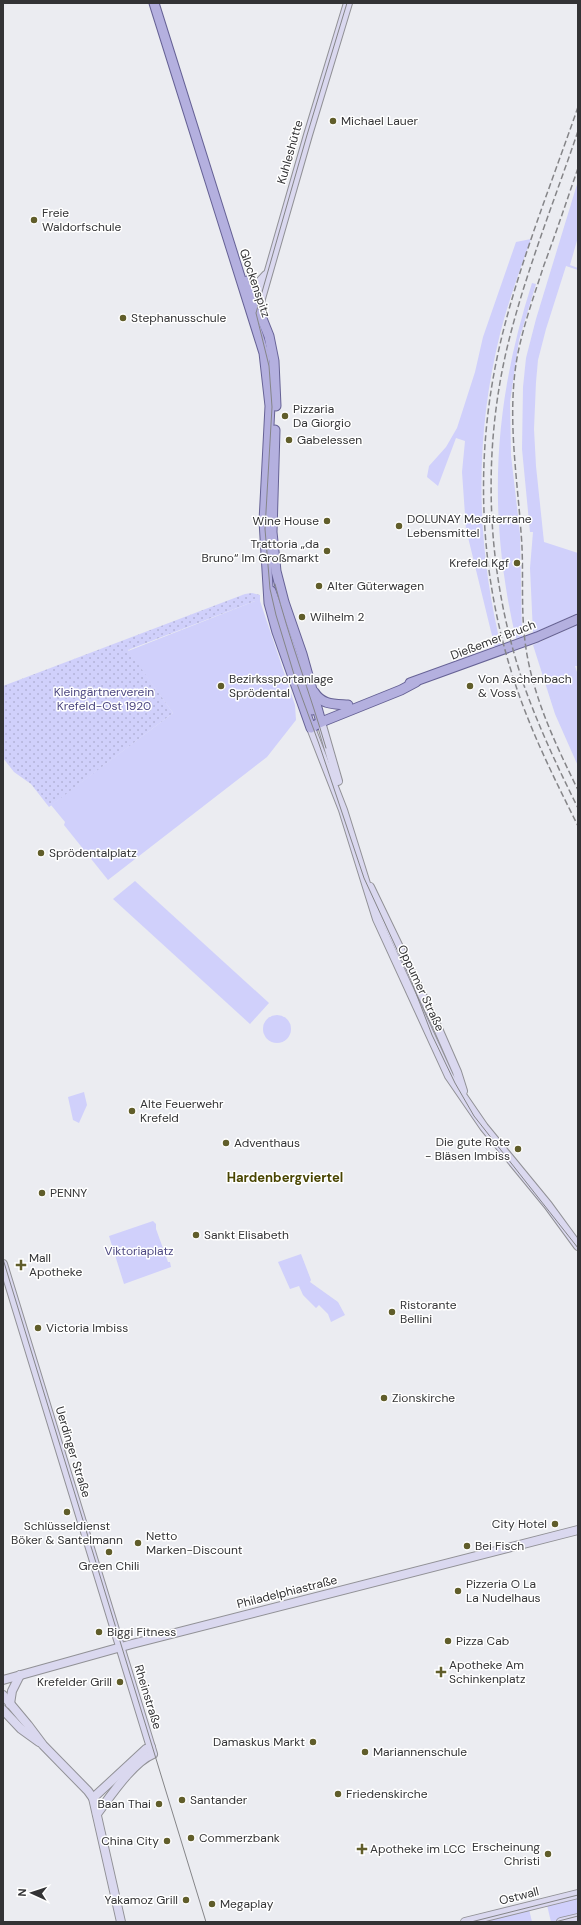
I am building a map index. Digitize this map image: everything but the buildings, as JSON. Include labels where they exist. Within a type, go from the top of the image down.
[{"type":"main road","name":"Glockenspitz","points":[[154,3],[255,310],[269,336],[274,361],[276,410],[272,532],[276,571]]},
{"type":"main road","name":"Glockenspitz","points":[[160,3],[251,293],[264,353],[270,406],[264,521],[267,581]]},
{"type":"main road","name":"Kuhleshütte","points":[[255,310],[348,3]]},
{"type":"main road","points":[[251,293],[268,271]]},
{"type":"main road","name":"Oppumer Straße","points":[[276,571],[340,787],[343,810]]},
{"type":"main road","points":[[267,581],[310,705],[320,719]]},
{"type":"main road","name":"Oppumer Straße","points":[[267,581],[272,618],[309,724],[343,810],[367,881],[436,1024],[457,1072],[466,1100],[484,1126],[548,1205],[578,1246]]},
{"type":"main road","name":"Dießemer Bruch","points":[[309,724],[348,705],[399,686],[416,682],[537,637],[578,619]]},
{"type":"main road","name":"Dießemer Bruch","points":[[320,719],[330,718],[401,690],[416,682]]},
{"type":"main road","points":[[311,688],[321,700],[329,704],[348,705]]},
{"type":"main road","name":"Uerdinger Straße","points":[[3,1264],[120,1647]]},
{"type":"main road","name":"Philadelphiastraße","points":[[3,1680],[120,1647],[578,1530]]},
{"type":"main road","name":"Rheinstraße","points":[[120,1647],[152,1751]]},
{"type":"main road","points":[[10,1704],[12,1691],[20,1675]]},
{"type":"main road","points":[[3,1696],[43,1745],[93,1798],[101,1842],[121,1922]]},
{"type":"main road","points":[[3,1710],[21,1729],[43,1745]]},
{"type":"main road","points":[[93,1798],[146,1749],[152,1751],[126,1776],[97,1814]]},
{"type":"main road","name":"Ostwall","points":[[465,1922],[578,1894]]},
{"type":"main road","points":[[561,1922],[578,1918]]},
{"type":"green space","points":[[578,181],[578,237],[570,265],[578,268],[578,270],[566,266],[546,329],[538,360],[534,429],[536,466],[544,542],[578,553],[578,613],[533,633],[530,568],[533,532],[530,532],[522,449],[523,387],[526,358],[536,319]]},
{"type":"green space","points":[[531,239],[510,298],[500,334],[492,373],[482,453],[483,532],[487,572],[493,611],[502,650],[496,652],[466,529],[462,472],[465,441],[456,438],[438,486],[427,477],[429,466],[446,447],[457,428],[475,372],[483,337],[516,242]]},
{"type":"green space","points":[[532,283],[536,284],[519,340],[510,402],[511,455],[520,534],[522,637],[516,639],[507,593],[501,548],[498,504],[498,460],[502,416],[509,373],[519,328]]},
{"type":"green space","name":"Kleingärtnerverein Krefeld-Ost 1920","points":[[252,593],[260,595],[260,601],[255,601],[128,650],[173,713],[49,807],[31,784],[14,772],[3,758],[3,686],[245,594]]},
{"type":"green space","name":"Bezirkssportanlage Sprödental","points":[[255,601],[260,601],[295,705],[296,720],[267,757],[108,880],[64,825],[65,822],[51,805],[173,713],[128,651]]},
{"type":"green space","points":[[578,625],[578,666],[575,666],[578,675],[578,766],[555,714],[533,645]]},
{"type":"green space","points":[[135,881],[269,1003],[250,1024],[113,899]]},
{"type":"green space","points":[[277,1015],[287,1019],[291,1029],[287,1039],[277,1043],[267,1039],[263,1029],[267,1019]]},
{"type":"green space","points":[[84,1092],[87,1105],[79,1123],[73,1120],[68,1097]]},
{"type":"green space","name":"Viktoriaplatz","points":[[153,1221],[156,1224],[156,1229],[171,1267],[124,1284],[109,1236]]},
{"type":"green space","points":[[301,1254],[311,1280],[310,1282],[338,1302],[345,1315],[331,1322],[328,1314],[319,1305],[316,1308],[303,1295],[299,1286],[290,1289],[278,1262]]},
{"type":"green space","points":[[578,1897],[578,1916],[551,1922],[547,1905]]},
{"type":"green space","points":[[529,1909],[532,1922],[478,1922]]},
{"type":"tram line","points":[[347,3],[307,135],[256,313],[269,366],[272,407],[265,529],[270,589],[276,615],[296,681],[364,878],[411,980],[432,1035],[455,1083],[474,1116],[578,1248]]},
{"type":"tram line","points":[[275,584],[326,748]]},
{"type":"tram line","points":[[3,1259],[206,1922]]},
{"type":"tram line","points":[[471,1922],[578,1895]]},
{"type":"tram line","points":[[555,1922],[578,1916]]},
{"type":"railway","points":[[578,107],[518,278],[502,336],[493,380],[487,425],[484,470],[484,515],[488,560],[495,604],[505,649],[518,692],[538,743],[578,826]]},
{"type":"railway","points":[[578,131],[533,258],[510,336],[500,380],[494,425],[491,470],[495,560],[502,604],[513,648],[526,691],[538,721],[578,808]]},
{"type":"railway","points":[[578,168],[544,265],[522,334],[514,380],[513,402],[515,467],[522,544],[523,620],[527,653],[531,674],[551,733],[578,790]]},
{"type":"place","name":"Michael Lauer","points":[[333,121]]},
{"type":"place","name":"Freie Waldorfschule","points":[[34,220]]},
{"type":"place","name":"Stephanusschule","points":[[123,318]]},
{"type":"place","name":"Pizzaria Da Giorgio","points":[[285,416]]},
{"type":"place","name":"Gabelessen","points":[[289,440]]},
{"type":"place","name":"Wine House","points":[[327,521]]},
{"type":"place","name":"DOLUNAY Mediterrane Lebensmittel","points":[[399,526]]},
{"type":"place","name":"Trattoria „da Bruno“ Im Großmarkt","points":[[327,551]]},
{"type":"place","name":"Krefeld Kgf","points":[[517,563]]},
{"type":"place","name":"Alter Güterwagen","points":[[319,586]]},
{"type":"place","name":"Wilhelm 2","points":[[302,617]]},
{"type":"place","name":"Bezirkssportanlage Sprödental","points":[[221,686]]},
{"type":"place","name":"Von Aschenbach & Voss","points":[[470,686]]},
{"type":"place","name":"Sprödentalplatz","points":[[41,853]]},
{"type":"place","name":"Alte Feuerwehr Krefeld","points":[[132,1111]]},
{"type":"place","name":"Adventhaus","points":[[226,1143]]},
{"type":"place","name":"Die gute Rote - Bläsen Imbiss","points":[[518,1149]]},
{"type":"place","name":"PENNY","points":[[42,1193]]},
{"type":"place","name":"Sankt Elisabeth","points":[[196,1235]]},
{"type":"place","name":"Mall Apotheke","points":[[21,1265]]},
{"type":"place","name":"Ristorante Bellini","points":[[392,1312]]},
{"type":"place","name":"Victoria Imbiss","points":[[38,1328]]},
{"type":"place","name":"Zionskirche","points":[[384,1398]]},
{"type":"place","name":"Schlüsseldienst Böker & Santelmann","points":[[67,1512]]},
{"type":"place","name":"City Hotel","points":[[555,1524]]},
{"type":"place","name":"Netto Marken-Discount","points":[[138,1543]]},
{"type":"place","name":"Bei Fisch","points":[[467,1546]]},
{"type":"place","name":"Green Chili","points":[[109,1552]]},
{"type":"place","name":"Pizzeria O La La Nudelhaus","points":[[458,1591]]},
{"type":"place","name":"Biggi Fitness","points":[[99,1632]]},
{"type":"place","name":"Pizza Cab","points":[[448,1641]]},
{"type":"place","name":"Apotheke Am Schinkenplatz","points":[[441,1672]]},
{"type":"place","name":"Krefelder Grill","points":[[120,1682]]},
{"type":"place","name":"Damaskus Markt","points":[[313,1742]]},
{"type":"place","name":"Mariannenschule","points":[[365,1752]]},
{"type":"place","name":"Friedenskirche","points":[[338,1794]]},
{"type":"place","name":"Santander","points":[[182,1800]]},
{"type":"place","name":"Baan Thai","points":[[159,1804]]},
{"type":"place","name":"Commerzbank","points":[[191,1838]]},
{"type":"place","name":"China City","points":[[167,1841]]},
{"type":"place","name":"Apotheke im LCC","points":[[362,1849]]},
{"type":"place","name":"Erscheinung Christi","points":[[548,1854]]},
{"type":"place","name":"Yakamoz Grill","points":[[186,1900]]},
{"type":"place","name":"Megaplay","points":[[212,1904]]},
{"type":"district","name":"Hardenbergviertel","points":[[285,1177]]}]
